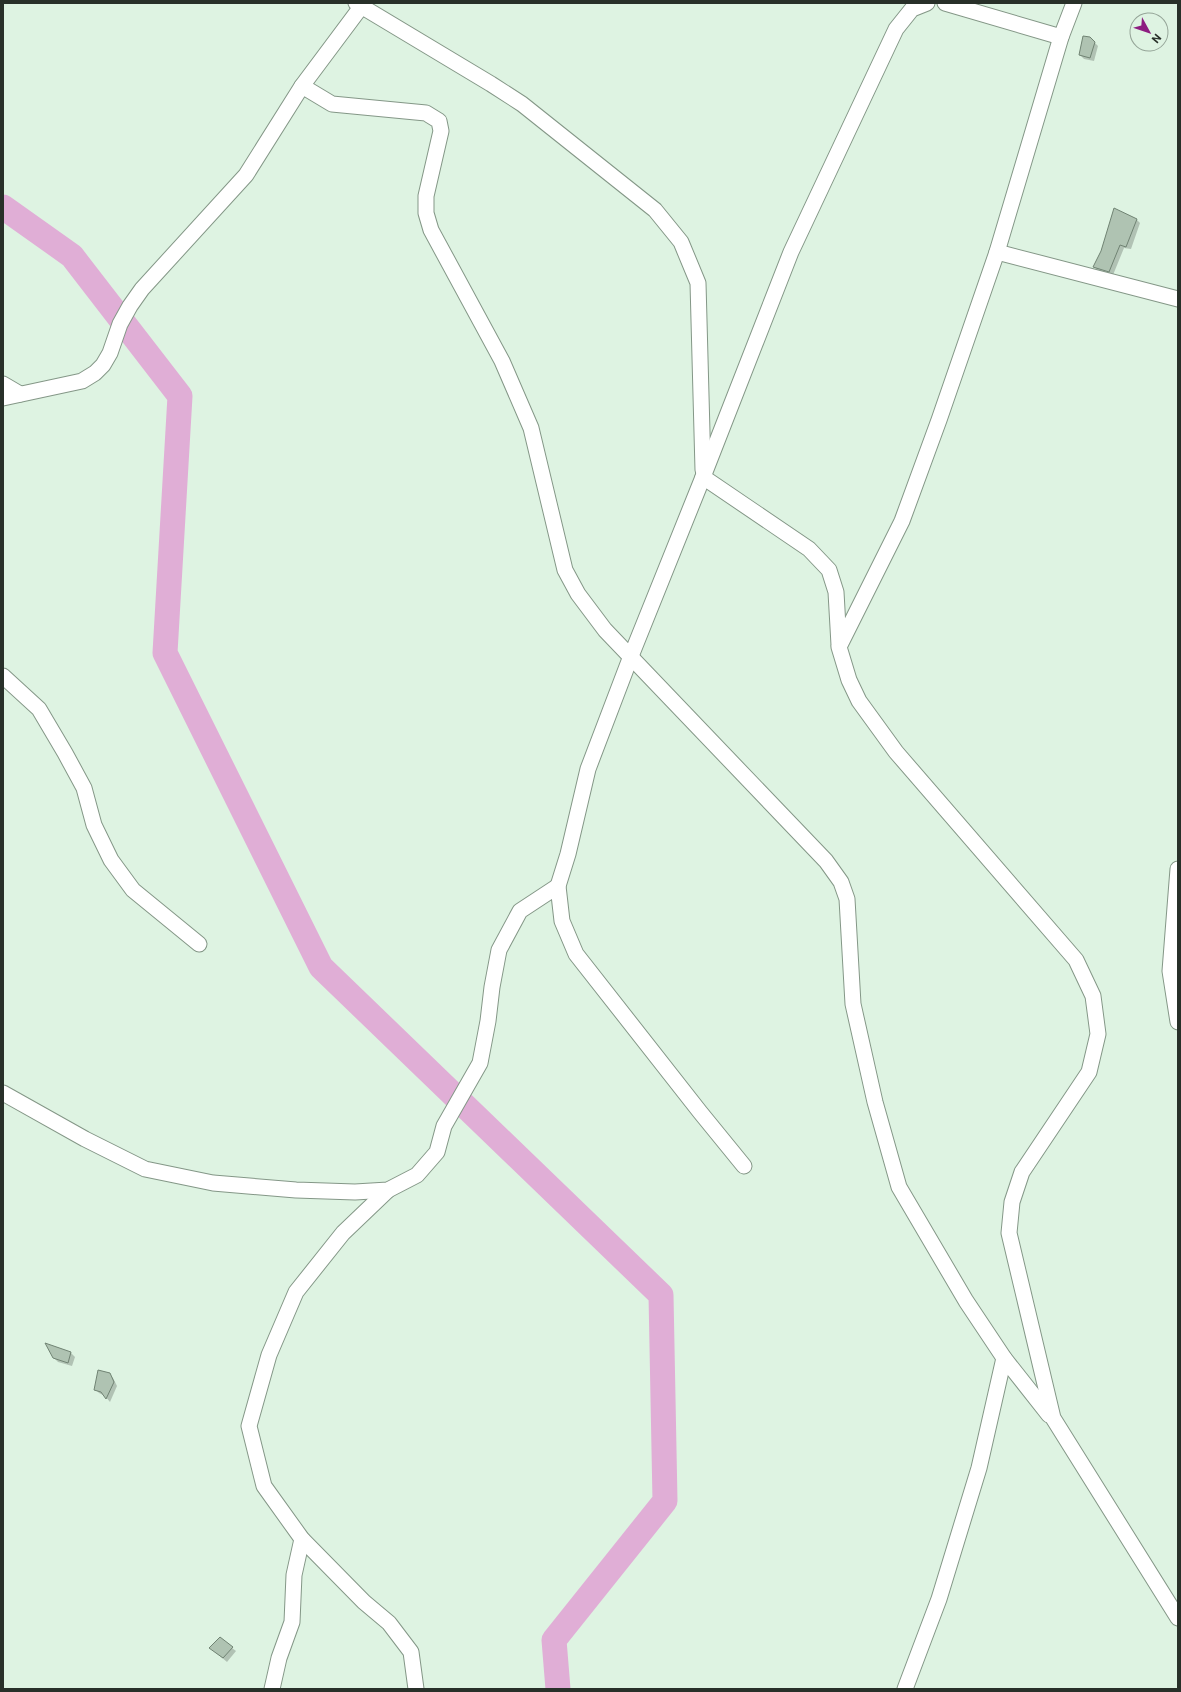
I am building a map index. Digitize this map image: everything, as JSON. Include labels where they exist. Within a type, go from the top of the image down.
[{"type":"street","points":[[744,1166],[576,954],[562,921],[558,886],[568,854],[588,770],[631,656],[791,252],[896,29],[912,9],[927,3]]},
{"type":"street","points":[[945,3],[1062,37]]},
{"type":"street","points":[[839,647],[902,521],[939,420],[997,252],[1062,37],[1074,3]]},
{"type":"street","points":[[3,398],[82,381],[95,374],[110,353],[120,324],[142,288],[246,174],[302,86],[361,5],[522,104],[655,210],[681,242],[698,283],[703,477]]},
{"type":"street","points":[[302,86],[332,104],[426,113],[439,120],[441,131],[426,196],[426,213],[431,230],[502,360],[531,428],[565,570],[578,594],[605,630],[826,861],[841,882],[847,899],[853,1004],[874,1102],[899,1187],[966,1301],[1004,1358],[1053,1418],[1178,1618]]},
{"type":"street","points":[[997,252],[1178,299]]},
{"type":"street","points":[[3,384],[20,394]]},
{"type":"street","points":[[703,477],[810,549],[828,570],[836,592],[839,647],[849,680],[860,701],[896,752],[1076,960],[1093,996],[1098,1034],[1088,1072],[1022,1172],[1012,1202],[1009,1233],[1053,1418]]},
{"type":"street","points":[[3,676],[39,709],[65,753],[84,788],[94,825],[111,860],[133,890],[199,944]]},
{"type":"street","points":[[1178,869],[1174,975],[1178,1022]]},
{"type":"street","points":[[416,1689],[412,1652],[389,1623],[364,1602],[302,1540],[264,1486],[248,1426],[269,1355],[296,1292],[343,1233],[388,1190],[417,1175],[437,1152],[444,1126],[480,1063],[499,950],[520,911],[558,886]]},
{"type":"street","points":[[3,1093],[85,1139],[144,1169],[213,1183],[296,1190],[355,1192],[388,1190]]},
{"type":"street","points":[[906,1688],[939,1599],[979,1468],[1004,1358]]},
{"type":"street","points":[[272,1689],[279,1658],[292,1622],[294,1576],[302,1540]]},
{"type":"building","points":[[1083,36],[1090,37],[1095,42],[1090,58],[1079,55]]},
{"type":"building","points":[[1114,208],[1137,219],[1126,247],[1120,245],[1109,272],[1093,267],[1101,251]]},
{"type":"building","points":[[45,1343],[71,1352],[68,1363],[53,1358]]},
{"type":"building","points":[[98,1370],[110,1373],[114,1382],[106,1399],[101,1392],[94,1390]]},
{"type":"building","points":[[220,1637],[233,1647],[223,1658],[209,1648]]},
{"type":"waterway","points":[[3,207],[72,256],[180,396],[165,653],[321,967],[661,1295],[665,1501],[554,1640],[558,1689]]}]
